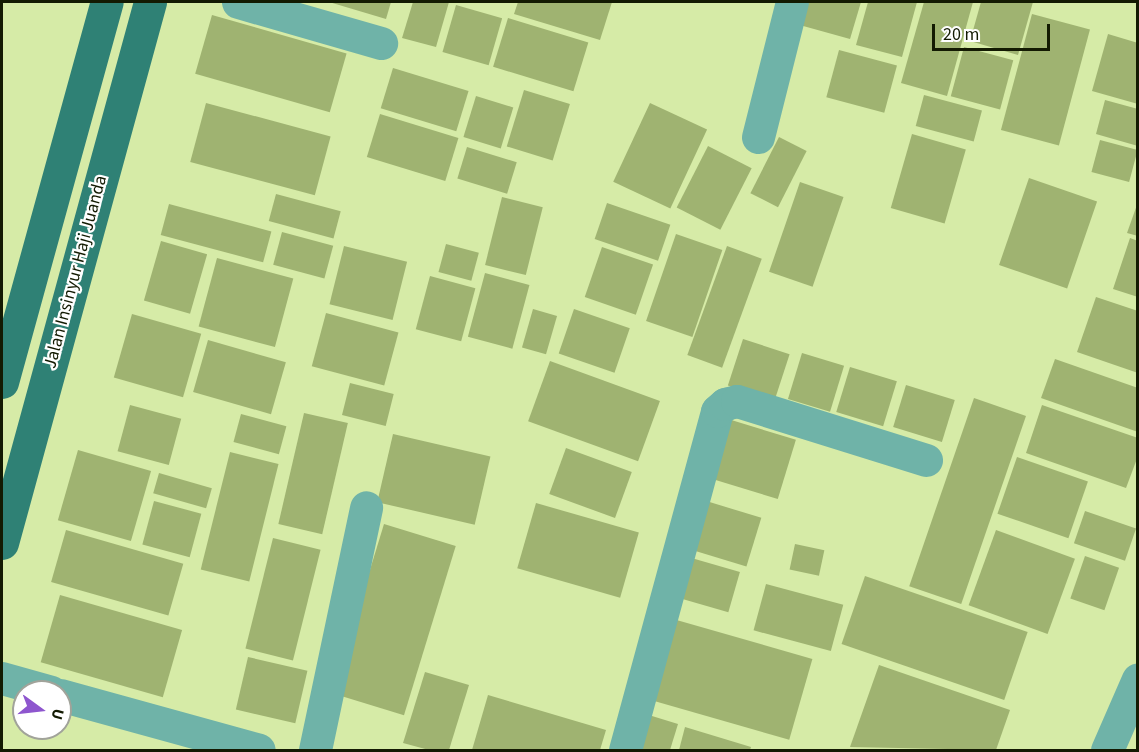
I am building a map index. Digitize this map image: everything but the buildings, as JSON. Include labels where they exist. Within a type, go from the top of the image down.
[{"type":"main road","points":[[2,382],[107,2]]},
{"type":"main road","name":"Jalan Insinyur Haji Juanda","points":[[2,543],[150,2]]},
{"type":"street","points":[[238,2],[381,43]]},
{"type":"street","points":[[758,136],[792,2]]},
{"type":"street","points":[[625,750],[717,411],[725,404],[737,401],[926,460]]},
{"type":"street","points":[[315,750],[366,507]]},
{"type":"street","points":[[1107,750],[1137,679]]},
{"type":"street","points":[[72,697],[259,750]]}]
